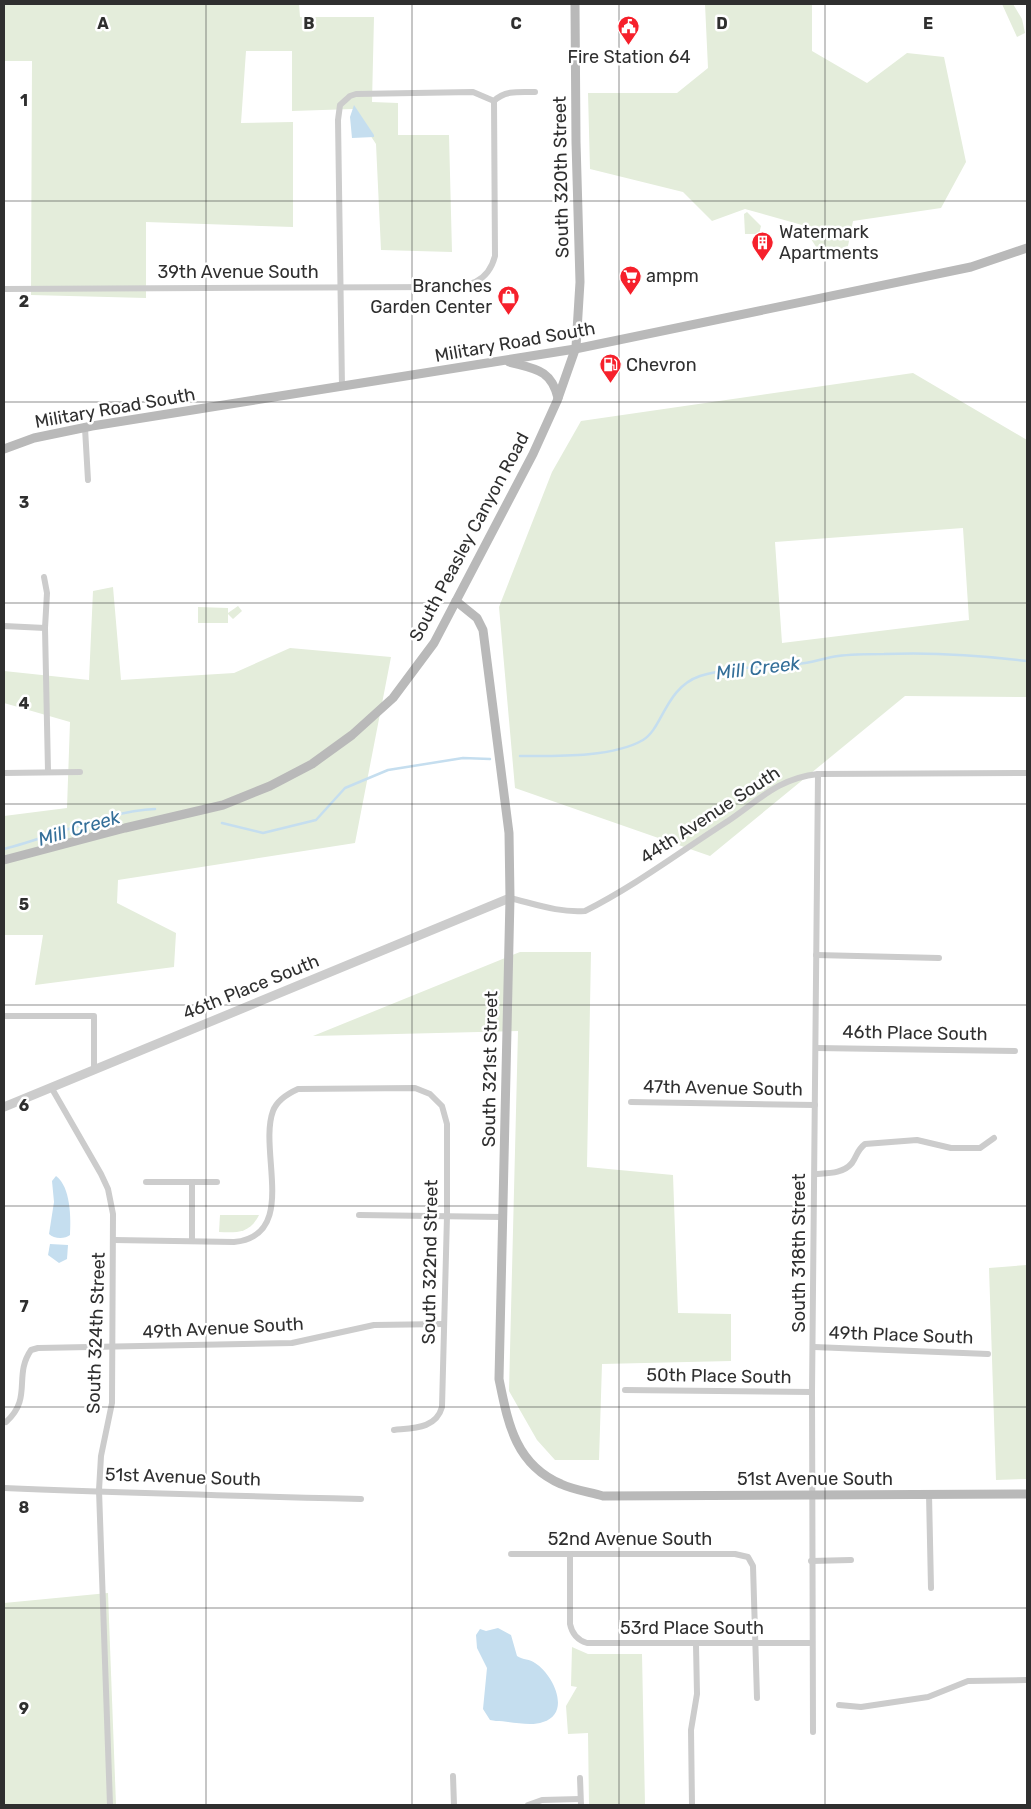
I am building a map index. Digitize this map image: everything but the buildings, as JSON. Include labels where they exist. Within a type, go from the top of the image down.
[{"type":"main road","name":"South 320th Street","points":[[575,4],[580,282],[578,329],[575,349]]},
{"type":"main road","name":"Military Road South","points":[[4,449],[34,438],[85,428],[575,349],[971,267],[1027,248]]},
{"type":"main road","name":"South Peasley Canyon Road","points":[[4,860],[246,798],[312,764],[352,735],[393,698],[434,643],[533,454],[558,398],[575,349]]},
{"type":"main road","points":[[504,361],[541,372],[553,382],[558,398]]},
{"type":"main road","name":"South 321st Street","points":[[456,601],[477,618],[483,630],[509,833],[510,898],[499,1379],[510,1431],[530,1462],[545,1475],[562,1485],[603,1496]]},
{"type":"main road","name":"51st Avenue South","points":[[603,1496],[1027,1494]]},
{"type":"street","points":[[342,387],[338,120],[340,105],[350,96],[356,94],[473,92],[494,101],[499,96],[510,92],[535,92]]},
{"type":"street","name":"39th Avenue South","points":[[4,289],[443,287],[472,284],[489,271],[495,251],[494,101]]},
{"type":"street","points":[[85,428],[88,480]]},
{"type":"street","points":[[44,577],[47,593],[45,628],[48,771]]},
{"type":"street","points":[[4,626],[45,628]]},
{"type":"street","points":[[4,773],[80,772]]},
{"type":"street","name":"44th Avenue South","points":[[510,898],[552,909],[570,912],[585,911],[629,885],[781,784],[798,776],[818,774],[1027,774]]},
{"type":"street","name":"South 318th Street","points":[[813,1732],[811,1560],[818,774]]},
{"type":"street","name":"46th Place South","points":[[4,1107],[510,898]]},
{"type":"street","points":[[816,955],[939,958]]},
{"type":"street","points":[[4,1016],[94,1016],[94,1069]]},
{"type":"street","name":"46th Place South","points":[[816,1048],[1015,1050]]},
{"type":"street","name":"South 324th Street","points":[[51,1087],[108,1189],[113,1214],[112,1403],[101,1456],[98,1490],[110,1805]]},
{"type":"street","name":"South 322nd Street","points":[[192,1242],[246,1241],[263,1229],[269,1218],[272,1202],[272,1113],[282,1098],[298,1089],[415,1088],[435,1097],[442,1106],[447,1124],[447,1216],[442,1407],[436,1420],[429,1425],[394,1430]]},
{"type":"street","name":"47th Avenue South","points":[[631,1102],[815,1104]]},
{"type":"street","points":[[815,1174],[843,1170],[852,1163],[858,1149],[865,1144],[917,1140],[951,1148],[980,1148],[994,1138]]},
{"type":"street","points":[[146,1182],[217,1182]]},
{"type":"street","points":[[114,1240],[192,1242],[192,1182]]},
{"type":"street","points":[[359,1215],[503,1217]]},
{"type":"street","name":"49th Avenue South","points":[[6,1422],[14,1415],[21,1403],[23,1370],[31,1350],[38,1348],[292,1343],[374,1325],[444,1324]]},
{"type":"street","name":"49th Place South","points":[[814,1347],[988,1354]]},
{"type":"street","name":"50th Place South","points":[[626,1390],[812,1392]]},
{"type":"street","name":"51st Avenue South","points":[[4,1488],[361,1499]]},
{"type":"street","points":[[929,1494],[932,1588]]},
{"type":"street","name":"52nd Avenue South","points":[[512,1554],[735,1554],[748,1557],[753,1566],[755,1644]]},
{"type":"street","name":"53rd Place South","points":[[570,1554],[570,1624],[575,1636],[587,1643],[755,1644],[812,1642]]},
{"type":"street","points":[[811,1560],[851,1560]]},
{"type":"street","points":[[692,1805],[691,1730],[697,1694],[696,1644]]},
{"type":"street","points":[[755,1644],[757,1698]]},
{"type":"street","points":[[839,1706],[862,1707],[928,1697],[968,1681],[1027,1680]]},
{"type":"street","points":[[453,1776],[454,1805]]},
{"type":"street","points":[[528,1805],[542,1800],[580,1802],[580,1778]]},
{"type":"green space","points":[[4,4],[299,4],[300,17],[374,17],[372,102],[398,103],[398,135],[449,135],[452,252],[381,250],[376,144],[353,109],[292,111],[292,51],[246,51],[241,123],[293,122],[293,227],[146,222],[146,298],[31,295],[32,61],[4,61]]},
{"type":"green space","points":[[705,4],[812,4],[812,51],[867,83],[907,53],[944,57],[966,162],[941,208],[853,221],[848,246],[822,256],[802,225],[745,209],[712,221],[683,192],[590,169],[588,93],[677,93],[708,68]]},
{"type":"green space","points":[[1002,4],[1013,4],[1022,19],[1025,33],[1017,37]]},
{"type":"green space","points":[[747,212],[761,226],[759,234],[745,234],[744,214]]},
{"type":"green space","points":[[913,373],[1027,440],[1027,697],[905,696],[710,856],[515,788],[499,607],[552,472],[581,421]],"holes":[[[963,528],[969,620],[782,643],[775,542]]]},
{"type":"green space","points":[[113,587],[121,680],[234,673],[290,648],[391,657],[355,843],[118,880],[117,903],[176,933],[174,967],[35,985],[43,935],[4,935],[4,816],[67,808],[70,722],[4,703],[4,671],[89,680],[93,591]]},
{"type":"green space","points":[[238,606],[242,611],[233,619],[228,614],[228,623],[198,623],[198,607],[228,608],[228,613]]},
{"type":"green space","points":[[520,952],[591,952],[587,1167],[673,1175],[678,1313],[731,1314],[731,1361],[602,1364],[599,1460],[555,1460],[537,1440],[509,1391],[518,1031],[313,1036]]},
{"type":"green space","points":[[220,1215],[259,1215],[247,1229],[219,1232]]},
{"type":"green space","points":[[1027,1265],[1027,1479],[996,1480],[989,1268]]},
{"type":"green space","points":[[108,1593],[116,1805],[4,1805],[4,1603]]},
{"type":"green space","points":[[572,1647],[588,1654],[642,1654],[645,1805],[589,1805],[588,1733],[568,1734],[566,1706],[577,1687],[571,1686]]},
{"type":"water","points":[[354,105],[374,137],[352,138],[350,117]]},
{"type":"water","points":[[56,1176],[65,1188],[70,1212],[70,1235],[62,1238],[49,1234],[54,1202],[52,1181]]},
{"type":"water","points":[[50,1244],[68,1245],[67,1259],[59,1263],[48,1255]]},
{"type":"water","points":[[498,1628],[511,1635],[517,1656],[531,1661],[542,1668],[553,1684],[557,1693],[557,1711],[552,1717],[543,1722],[532,1724],[490,1720],[483,1709],[487,1668],[477,1648],[476,1635],[480,1629],[486,1631]]},
{"type":"waterway","name":"Mill Creek","points":[[520,756],[583,755],[630,746],[643,740],[650,734],[679,689],[688,682],[711,673],[802,663],[861,654],[938,654],[1027,661]]},
{"type":"waterway","name":"Mill Creek","points":[[222,823],[263,833],[316,820],[345,788],[388,770],[463,758],[490,759]]},
{"type":"waterway","name":"Mill Creek","points":[[4,849],[100,819],[119,814],[155,809]]},
{"type":"place","name":"Fire Station 64","points":[[629,46]]},
{"type":"place","name":"Watermark Apartments","points":[[763,261]]},
{"type":"place","name":"ampm","points":[[630,295]]},
{"type":"place","name":"Branches Garden Center","points":[[508,315]]},
{"type":"place","name":"Chevron","points":[[610,384]]}]
